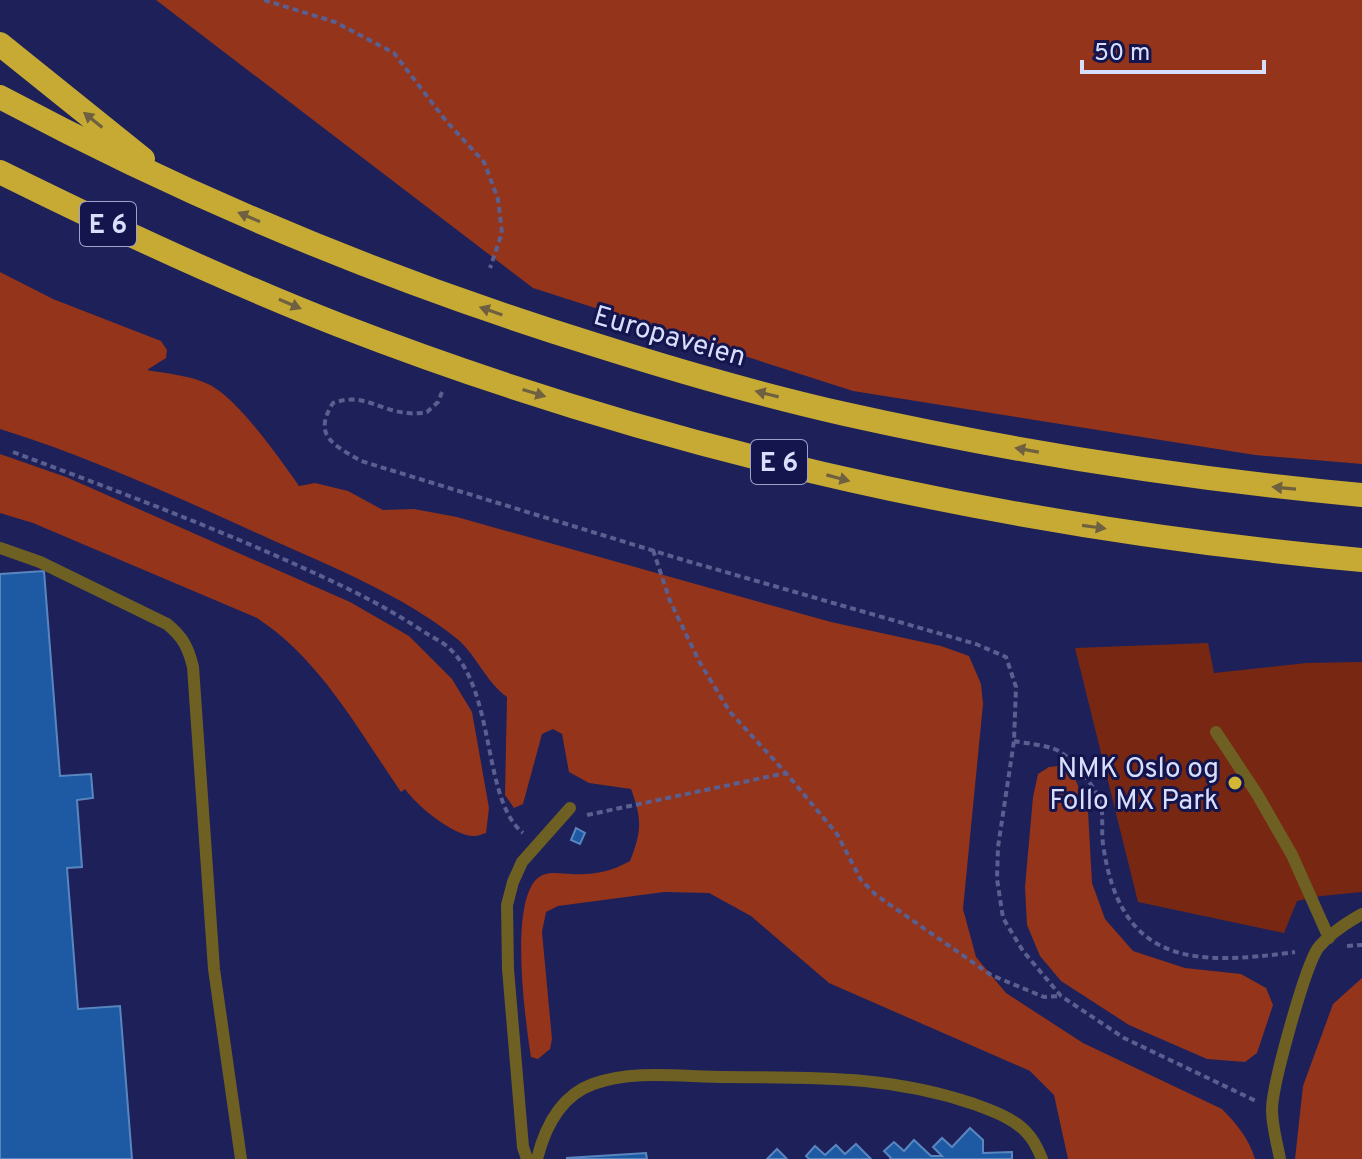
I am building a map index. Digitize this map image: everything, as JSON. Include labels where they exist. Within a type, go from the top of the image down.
[{"type":"highway","name":"E 6","points":[[0,44],[176,186]]},
{"type":"highway","name":"Europaveien","points":[[0,97],[176,186],[353,261],[442,295],[652,363],[843,414],[1080,459],[1269,486],[1362,495]]},
{"type":"highway","name":"E 6","points":[[0,172],[218,274],[339,325],[518,388],[633,424],[851,481],[1056,522],[1362,560]]},
{"type":"lane","points":[[0,548],[40,562],[167,624],[182,636],[188,647],[193,667],[214,969],[241,1159]]},
{"type":"lane","points":[[1216,732],[1292,855],[1329,938]]},
{"type":"lane","points":[[527,1159],[516,1074],[506,928],[513,882],[522,862],[570,808]]},
{"type":"lane","points":[[1280,1159],[1272,1109],[1283,1056],[1308,970],[1318,949],[1337,930],[1362,914]]},
{"type":"lane","points":[[537,1159],[546,1129],[558,1108],[592,1084],[625,1076],[818,1078],[884,1081],[923,1088],[1014,1122],[1035,1142],[1042,1159]]},
{"type":"path","points":[[264,0],[335,22],[394,53],[446,121],[484,162],[498,199],[502,233],[490,268]]},
{"type":"path","points":[[442,392],[438,402],[427,412],[406,413],[372,401],[346,398],[333,403],[324,417],[324,431],[334,444],[361,461],[976,644],[1006,657],[1016,687],[1014,741],[998,847],[997,879],[1003,918],[1023,951],[1061,996],[1124,1038],[1272,1109]]},
{"type":"path","points":[[13,452],[164,508],[304,568],[385,605],[450,649],[466,671],[477,695],[508,812],[518,829],[537,844]]},
{"type":"path","points":[[653,550],[670,601],[700,663],[730,712],[837,834],[861,880],[876,895],[991,975],[1044,997],[1061,996]]},
{"type":"path","points":[[1014,741],[1061,752],[1087,779],[1100,802],[1103,844],[1111,885],[1123,911],[1142,936],[1165,950],[1199,957],[1256,957],[1362,945]]},
{"type":"path","points":[[557,821],[786,773]]},
{"type":"shaded area","points":[[156,0],[1362,0],[1362,464],[1255,455],[853,391],[533,288]]},
{"type":"shaded area","points":[[0,272],[53,299],[161,341],[167,350],[166,358],[147,370],[193,379],[219,391],[257,430],[299,486],[315,483],[348,491],[383,510],[414,509],[457,517],[831,622],[941,646],[969,656],[981,684],[983,704],[963,909],[976,957],[1006,993],[1083,1043],[1222,1109],[1242,1132],[1255,1159],[1068,1159],[1054,1095],[1030,1071],[829,983],[751,916],[709,893],[664,892],[558,906],[546,912],[542,932],[552,1039],[550,1049],[538,1059],[531,1057],[521,956],[526,901],[533,883],[546,874],[595,873],[630,861],[639,825],[631,789],[589,783],[569,772],[562,734],[553,729],[542,734],[523,804],[514,808],[505,795],[507,697],[463,644],[436,623],[367,583],[205,510],[104,466],[0,429]]},
{"type":"shaded area","points":[[0,454],[66,477],[350,602],[409,636],[452,679],[472,712],[489,808],[486,833],[474,836],[456,831],[426,811],[405,789],[401,792],[319,675],[280,635],[257,618],[33,523],[0,513]]},
{"type":"shaded area","name":"NMK Oslo og Follo MX Park","points":[[1208,643],[1214,673],[1306,663],[1362,662],[1362,892],[1297,901],[1284,933],[1138,902],[1075,648]]},
{"type":"shaded area","points":[[1058,766],[1074,776],[1088,811],[1092,883],[1105,919],[1133,951],[1185,968],[1241,974],[1266,988],[1273,1005],[1257,1053],[1245,1062],[1207,1059],[1129,1025],[1061,981],[1040,956],[1027,925],[1025,887],[1033,797],[1038,774],[1049,767]]},
{"type":"shaded area","points":[[1362,978],[1362,1159],[1295,1159],[1303,1086],[1333,1004]]},
{"type":"building","points":[[44,571],[60,776],[91,774],[93,798],[77,800],[82,867],[67,868],[78,1009],[120,1006],[132,1159],[0,1159],[0,574]]},
{"type":"building","points":[[576,828],[585,833],[580,844],[571,840]]},
{"type":"building","points":[[970,1128],[983,1140],[983,1153],[1012,1152],[1012,1159],[892,1159],[884,1151],[894,1142],[904,1151],[914,1140],[931,1156],[942,1156],[933,1147],[942,1138],[952,1147]]},
{"type":"building","points":[[856,1144],[871,1159],[809,1159],[806,1156],[815,1146],[825,1155],[836,1145],[845,1154]]},
{"type":"building","points":[[777,1149],[787,1159],[767,1159]]},
{"type":"building","points":[[646,1153],[647,1159],[567,1159],[567,1158]]},
{"type":"place","name":"NMK Oslo og Follo MX Park","points":[[1235,783]]}]
